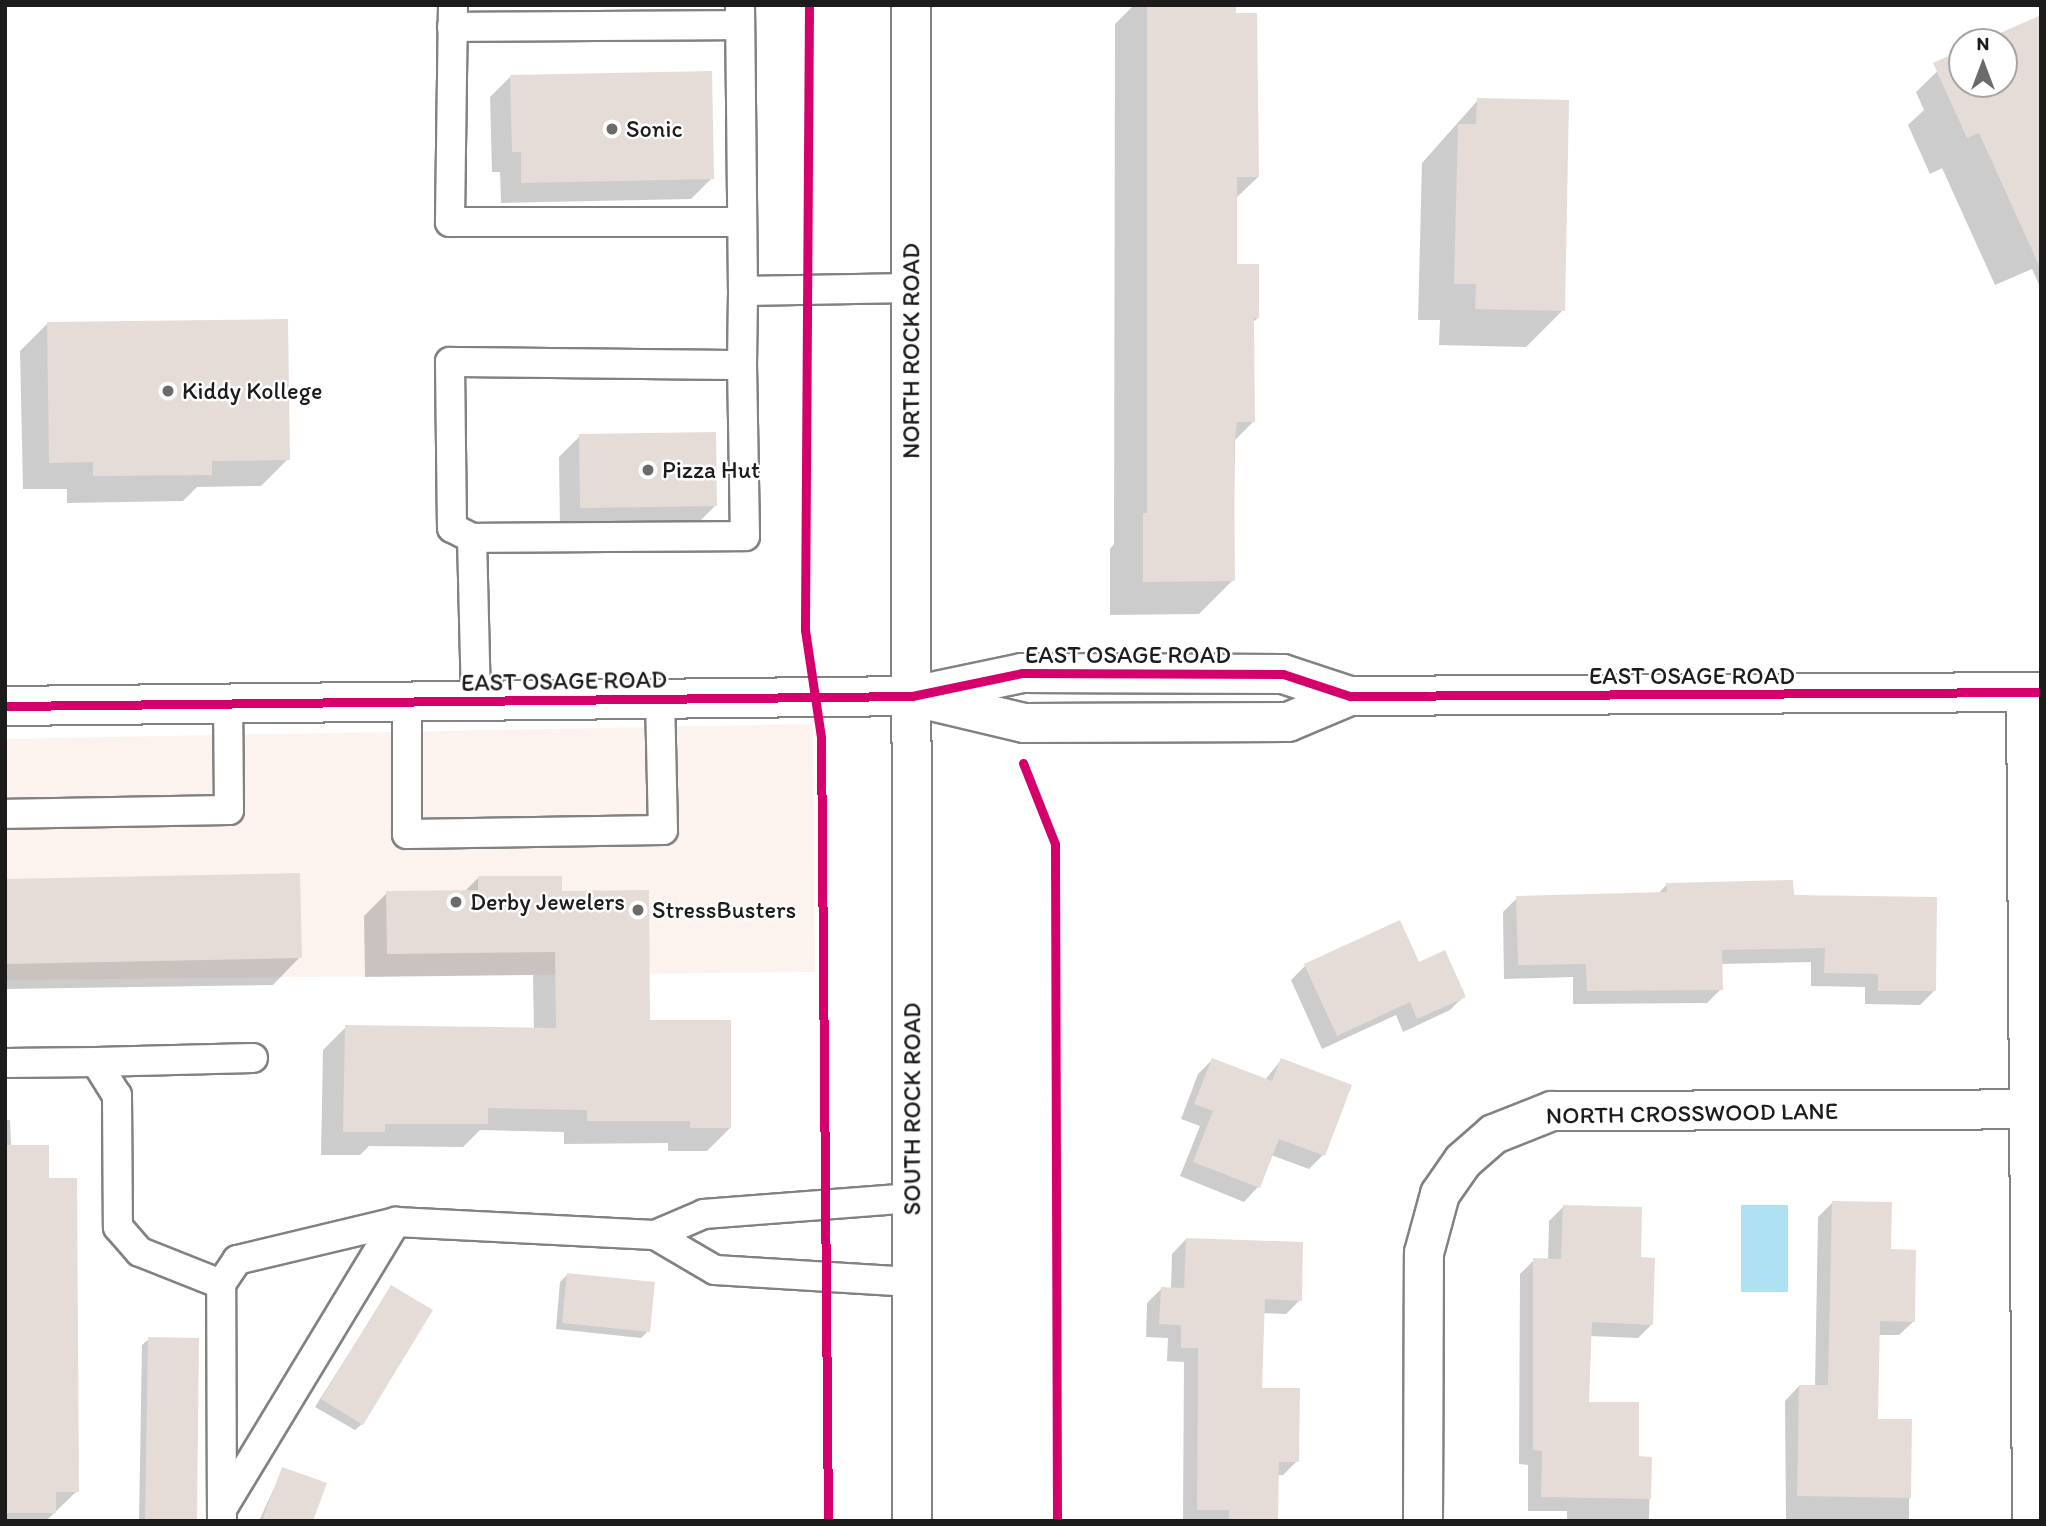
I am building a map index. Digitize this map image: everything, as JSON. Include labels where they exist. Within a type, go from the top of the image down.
[{"type":"street","name":"NORTH ROCK ROAD","points":[[911,5],[912,696]]},
{"type":"street","name":"EAST OSAGE ROAD","points":[[5,705],[912,696],[1022,673],[1283,674],[1350,696],[2033,693]]},
{"type":"street","points":[[2032,1521],[2029,1109],[2033,693]]},
{"type":"street","name":"EAST OSAGE ROAD","points":[[912,696],[1024,723],[1288,722],[1350,696]]},
{"type":"street","name":"SOUTH ROCK ROAD","points":[[912,696],[912,1521]]},
{"type":"street","name":"NORTH CROSSWOOD LANE","points":[[1423,1521],[1424,1253],[1433,1213],[1463,1161],[1494,1134],[1552,1111],[2029,1109]]},
{"type":"lane","points":[[743,222],[450,222],[453,16],[740,15],[743,222],[745,536],[472,538],[453,528],[450,362],[743,365]]},
{"type":"lane","points":[[743,291],[911,288]]},
{"type":"lane","points":[[472,538],[476,701]]},
{"type":"lane","points":[[407,703],[407,834],[663,830],[660,699]]},
{"type":"lane","points":[[5,814],[229,810],[228,703]]},
{"type":"lane","points":[[5,1063],[253,1058]]},
{"type":"lane","points":[[96,1062],[117,1095],[118,1227],[140,1252],[221,1284]]},
{"type":"lane","points":[[222,1515],[221,1284],[237,1260],[396,1222],[655,1235],[704,1214],[912,1198]]},
{"type":"lane","points":[[222,1515],[396,1222]]},
{"type":"lane","points":[[655,1235],[715,1270],[912,1282]]},
{"type":"shaded area","points":[[813,724],[815,972],[5,980],[5,739]]},
{"type":"water","points":[[1741,1205],[1788,1205],[1788,1292],[1741,1292]]},
{"type":"building","points":[[1147,5],[1236,5],[1236,13],[1257,13],[1259,177],[1237,177],[1237,264],[1259,264],[1259,318],[1254,318],[1255,422],[1237,422],[1234,448],[1235,581],[1143,582],[1143,513],[1147,513]]},
{"type":"building","points":[[2041,15],[2041,270],[1979,133],[1967,138],[1949,98],[2018,98],[2018,28],[2012,28]]},
{"type":"building","points":[[1948,56],[1948,96],[1933,63]]},
{"type":"building","name":"Sonic","points":[[712,71],[714,179],[521,183],[521,152],[512,152],[510,75]]},
{"type":"building","points":[[1477,98],[1569,100],[1565,311],[1475,309],[1476,284],[1454,284],[1458,124],[1476,124]]},
{"type":"building","name":"Kiddy Kollege","points":[[288,319],[290,460],[212,461],[212,475],[93,476],[93,462],[49,463],[47,322]]},
{"type":"building","name":"Pizza Hut","points":[[716,432],[717,506],[580,508],[579,434]]},
{"type":"building","points":[[300,873],[302,958],[5,964],[5,879]]},
{"type":"building","points":[[478,876],[562,876],[562,891],[649,890],[650,1020],[731,1020],[731,1128],[690,1128],[690,1121],[587,1121],[587,1110],[488,1108],[488,1124],[385,1124],[385,1132],[343,1132],[345,1025],[556,1028],[555,952],[387,954],[386,891],[478,890]]},
{"type":"building","points":[[1793,880],[1794,895],[1937,897],[1936,991],[1878,991],[1878,974],[1824,973],[1825,948],[1722,950],[1723,990],[1587,991],[1586,964],[1518,965],[1516,896],[1667,892],[1666,883]]},
{"type":"building","points":[[1400,920],[1419,962],[1445,950],[1466,997],[1417,1019],[1410,1002],[1337,1036],[1304,964]]},
{"type":"building","points":[[1212,1058],[1272,1081],[1281,1058],[1352,1085],[1325,1156],[1279,1139],[1260,1188],[1193,1162],[1213,1111],[1194,1104]]},
{"type":"building","points":[[5,1145],[49,1145],[49,1178],[77,1178],[79,1492],[56,1492],[56,1513],[5,1513]]},
{"type":"building","points":[[1832,1201],[1892,1202],[1891,1249],[1916,1250],[1915,1322],[1880,1321],[1878,1419],[1912,1419],[1911,1498],[1797,1496],[1799,1385],[1828,1385]]},
{"type":"building","points":[[1563,1205],[1642,1207],[1641,1257],[1655,1258],[1653,1325],[1592,1322],[1589,1402],[1639,1402],[1639,1456],[1652,1457],[1651,1499],[1541,1497],[1542,1451],[1533,1450],[1533,1258],[1561,1259]]},
{"type":"building","points":[[1186,1238],[1303,1242],[1302,1301],[1265,1299],[1262,1388],[1300,1388],[1299,1462],[1279,1462],[1278,1521],[1229,1521],[1229,1510],[1197,1510],[1198,1348],[1181,1348],[1181,1325],[1159,1324],[1161,1287],[1184,1288]]},
{"type":"building","points":[[567,1273],[655,1282],[650,1332],[562,1323]]},
{"type":"building","points":[[391,1285],[433,1310],[363,1425],[321,1399]]},
{"type":"building","points":[[148,1337],[199,1338],[197,1521],[145,1521]]},
{"type":"building","points":[[282,1467],[327,1483],[313,1521],[262,1521]]},
{"type":"cycle path","points":[[809,5],[805,630],[821,737],[828,1521]]},
{"type":"cycle path","points":[[5,706],[912,696],[1022,673],[1283,674],[1350,696],[2041,692]]},
{"type":"cycle path","points":[[1023,763],[1055,844],[1057,1521]]},
{"type":"place","name":"Sonic","points":[[612,129]]},
{"type":"place","name":"Kiddy Kollege","points":[[168,391]]},
{"type":"place","name":"Pizza Hut","points":[[648,470]]},
{"type":"place","name":"Derby Jewelers","points":[[456,902]]},
{"type":"place","name":"StressBusters","points":[[638,910]]}]
